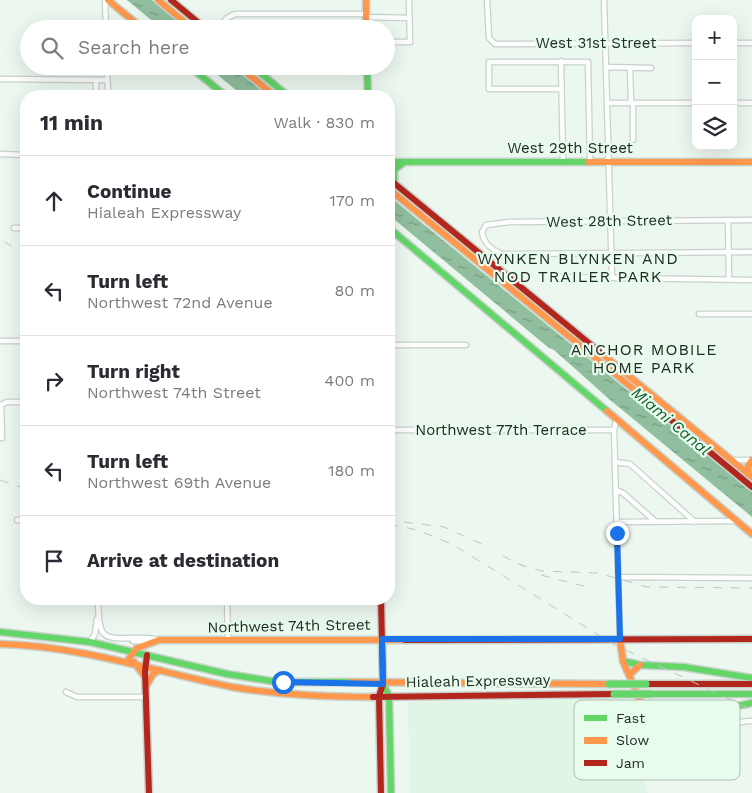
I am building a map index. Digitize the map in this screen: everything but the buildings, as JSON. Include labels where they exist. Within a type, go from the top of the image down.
[{"type":"main road","points":[[107,0],[132,20]]},
{"type":"main road","points":[[158,0],[181,20]]},
{"type":"main road","points":[[171,0],[195,20]]},
{"type":"main road","points":[[366,0],[366,20]]},
{"type":"main road","points":[[200,75],[219,90]]},
{"type":"main road","points":[[249,75],[268,90]]},
{"type":"main road","points":[[263,75],[281,90]]},
{"type":"main road","points":[[367,75],[368,90]]},
{"type":"main road","name":"West 29th Street","points":[[395,162],[752,162]]},
{"type":"main road","points":[[395,169],[403,163]]},
{"type":"main road","points":[[395,183],[750,475]]},
{"type":"main road","points":[[395,194],[752,487]]},
{"type":"main road","points":[[395,233],[752,534]]},
{"type":"main road","points":[[713,455],[732,460]]},
{"type":"main road","points":[[750,475],[748,466],[752,460]]},
{"type":"main road","points":[[381,605],[383,684],[379,696],[381,793]]},
{"type":"main road","name":"Hialeah Expressway","points":[[0,632],[90,642],[227,674],[268,681],[383,684],[752,684]]},
{"type":"main road","name":"Northwest 74th Street","points":[[155,642],[382,639],[752,639]]},
{"type":"main road","points":[[620,639],[623,661],[640,700]]},
{"type":"main road","points":[[146,678],[131,661],[135,652],[155,642]]},
{"type":"main road","name":"Hialeah Expressway","points":[[0,644],[62,648],[131,661],[160,670],[225,685],[311,696],[752,694]]},
{"type":"main road","points":[[147,655],[148,793]]},
{"type":"main road","points":[[623,661],[640,665],[675,666],[752,678]]},
{"type":"main road","points":[[629,675],[640,665]]},
{"type":"main road","points":[[146,687],[153,674],[160,670]]},
{"type":"main road","points":[[383,684],[388,696],[391,789]]},
{"type":"main road","points":[[380,756],[386,763],[386,779],[391,789]]},
{"type":"street","points":[[106,20],[107,0]]},
{"type":"street","points":[[395,42],[410,42],[409,0]]},
{"type":"street","name":"West 31st Street","points":[[487,0],[489,38],[495,44],[692,43]]},
{"type":"street","points":[[604,0],[608,162],[612,222],[612,278]]},
{"type":"street","points":[[225,20],[235,14],[409,18]]},
{"type":"street","points":[[737,43],[752,43]]},
{"type":"street","points":[[561,61],[563,163]]},
{"type":"street","points":[[562,89],[488,89],[489,62],[588,62],[590,163]]},
{"type":"street","points":[[606,67],[651,68]]},
{"type":"street","points":[[630,68],[633,140]]},
{"type":"street","points":[[108,75],[108,90]]},
{"type":"street","points":[[0,79],[108,80]]},
{"type":"street","points":[[96,80],[96,90]]},
{"type":"street","points":[[608,103],[692,103]]},
{"type":"street","points":[[737,103],[752,103]]},
{"type":"street","points":[[0,154],[20,155]]},
{"type":"street","points":[[728,220],[729,279]]},
{"type":"street","name":"West 28th Street","points":[[502,254],[489,247],[483,237],[483,227],[509,222],[752,220]]},
{"type":"street","points":[[14,228],[20,228]]},
{"type":"street","points":[[494,264],[502,254],[752,252]]},
{"type":"street","points":[[556,276],[752,280]]},
{"type":"street","points":[[699,314],[752,314]]},
{"type":"street","points":[[0,341],[20,341]]},
{"type":"street","points":[[395,345],[466,345]]},
{"type":"street","points":[[0,438],[2,438],[1,405],[7,402],[20,402]]},
{"type":"street","points":[[616,421],[614,430],[620,639]]},
{"type":"street","name":"Northwest 77th Terrace","points":[[395,430],[614,430]]},
{"type":"street","points":[[732,460],[752,460]]},
{"type":"street","points":[[615,462],[630,464],[695,522]]},
{"type":"street","points":[[616,490],[623,493],[656,522]]},
{"type":"street","points":[[617,522],[737,521]]},
{"type":"street","points":[[619,577],[752,578]]},
{"type":"street","points":[[90,642],[95,634],[98,605]]},
{"type":"street","points":[[227,605],[228,641]]},
{"type":"street","name":"Northwest 74th Street","points":[[98,618],[99,627],[104,635],[111,639],[155,642],[156,638],[127,640]]},
{"type":"street","points":[[66,692],[77,697],[146,697]]},
{"type":"shaded area","points":[[622,698],[623,700],[574,700],[574,780],[644,780],[648,793],[410,793],[408,702]]},
{"type":"water","points":[[127,0],[152,0],[176,20],[151,20]]},
{"type":"water","points":[[218,75],[243,75],[262,90],[236,90]]},
{"type":"water","points":[[395,201],[752,492],[752,517],[609,399],[554,350],[549,348],[395,220]]},
{"type":"railway","points":[[4,242],[20,250]]},
{"type":"railway","points":[[0,480],[20,487]]},
{"type":"railway","points":[[404,522],[444,527],[486,546]]},
{"type":"railway","points":[[395,525],[417,530],[452,544],[613,644],[731,700]]},
{"type":"railway","points":[[503,556],[523,566]]},
{"type":"railway","points":[[518,564],[542,571],[598,573],[647,587],[752,588]]},
{"type":"railway","points":[[541,575],[587,587]]},
{"type":"railway","points":[[740,704],[752,710]]},
{"type":"traffic: fast","points":[[200,75],[219,90]]},
{"type":"traffic: fast","points":[[263,75],[281,90]]},
{"type":"traffic: fast","points":[[367,75],[368,90]]},
{"type":"traffic: fast","points":[[395,162],[588,162]]},
{"type":"traffic: fast","points":[[395,169],[403,163]]},
{"type":"traffic: fast","points":[[395,233],[607,411]]},
{"type":"traffic: fast","points":[[0,632],[90,642],[227,674],[277,682],[351,682]]},
{"type":"traffic: fast","points":[[623,661],[640,665],[684,667],[752,678]]},
{"type":"traffic: fast","points":[[383,684],[389,696],[391,793]]},
{"type":"traffic: fast","points":[[609,684],[646,684]]},
{"type":"traffic: fast","points":[[614,694],[650,694]]},
{"type":"traffic: fast","points":[[650,694],[752,694]]},
{"type":"traffic: fast","points":[[740,705],[752,703]]},
{"type":"traffic: slow","points":[[108,0],[132,20]]},
{"type":"traffic: slow","points":[[158,0],[182,20]]},
{"type":"traffic: slow","points":[[366,0],[366,20]]},
{"type":"traffic: slow","points":[[249,75],[268,90]]},
{"type":"traffic: slow","points":[[588,162],[752,162]]},
{"type":"traffic: slow","points":[[395,194],[653,405]]},
{"type":"traffic: slow","points":[[601,353],[752,477]]},
{"type":"traffic: slow","points":[[607,411],[752,534]]},
{"type":"traffic: slow","points":[[748,474],[748,466],[752,460]]},
{"type":"traffic: slow","points":[[620,639],[623,661],[640,700]]},
{"type":"traffic: slow","points":[[128,660],[137,648],[159,640],[405,640]]},
{"type":"traffic: slow","points":[[0,644],[59,649],[88,654],[250,690],[302,695],[373,697]]},
{"type":"traffic: slow","points":[[134,662],[146,678]]},
{"type":"traffic: slow","points":[[629,675],[640,665]]},
{"type":"traffic: slow","points":[[146,686],[153,674],[160,670]]},
{"type":"traffic: slow","points":[[351,682],[609,684]]},
{"type":"traffic: jam","points":[[171,0],[195,20]]},
{"type":"traffic: jam","points":[[395,184],[601,353]]},
{"type":"traffic: jam","points":[[653,405],[752,487]]},
{"type":"traffic: jam","points":[[381,605],[383,684],[379,696],[381,793]]},
{"type":"traffic: jam","points":[[405,640],[752,639]]},
{"type":"traffic: jam","points":[[147,655],[145,671],[149,793]]},
{"type":"traffic: jam","points":[[646,684],[752,684]]},
{"type":"traffic: jam","points":[[373,697],[614,694]]},
{"type":"district","name":"WYNKEN BLYNKEN AND NOD TRAILER PARK","points":[[578,267]]},
{"type":"district","name":"ANCHOR MOBILE HOME PARK","points":[[644,358]]},
{"type":"route","points":[[283,682],[383,684],[382,639],[620,639],[617,533]]},
{"type":"water label","name":"Miami Canal","points":[[671,421]]}]
